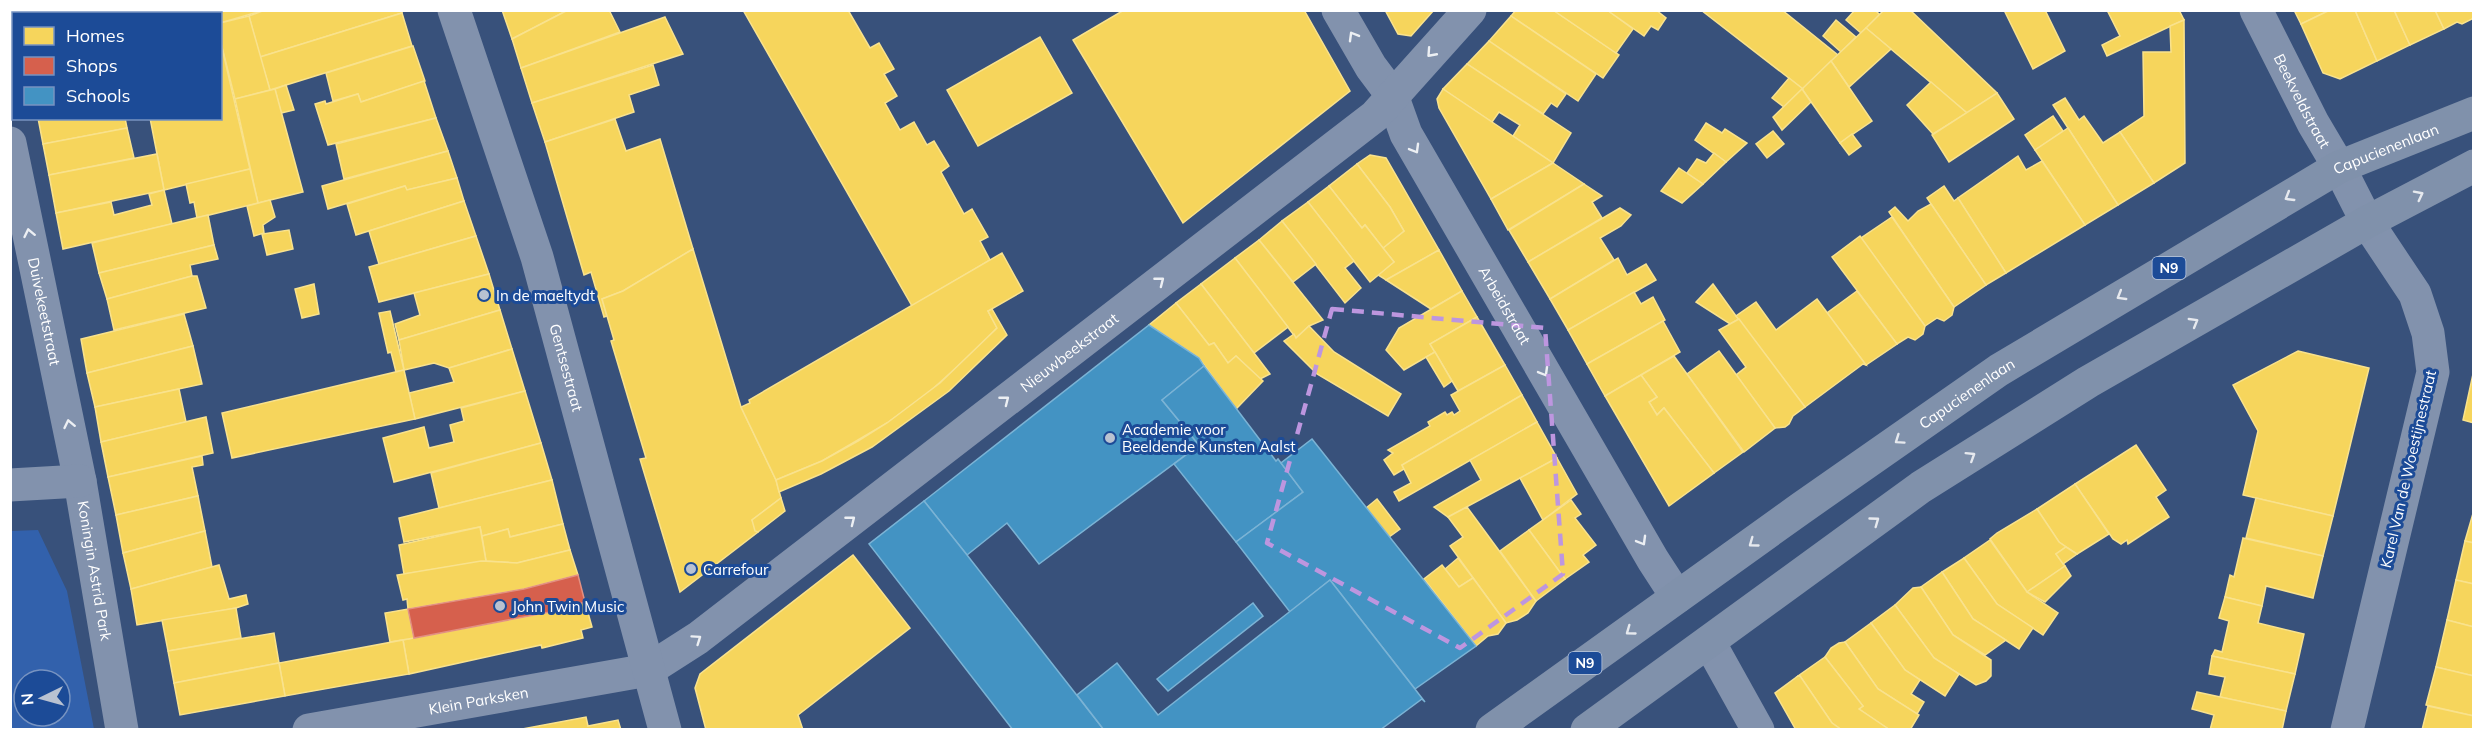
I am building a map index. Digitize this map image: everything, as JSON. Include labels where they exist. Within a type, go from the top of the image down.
[{"type":"main road","name":"Capucienenlaan","points":[[1492,729],[1999,370],[2339,167],[2474,113]]},
{"type":"main road","points":[[1587,729],[1921,487],[2088,382],[2367,222],[2474,166]]},
{"type":"street","name":"Gentsestraat","points":[[454,10],[537,257],[665,729]]},
{"type":"street","name":"Arbeidstraat","points":[[1338,10],[1371,67],[1392,95],[1407,134],[1653,560],[1677,597]]},
{"type":"street","name":"Nieuwbeekstraat","points":[[648,670],[698,638],[1375,116],[1470,10]]},
{"type":"street","name":"Beekveldstraat","points":[[2256,10],[2313,123],[2367,222]]},
{"type":"street","name":"Duivekeetstraat","points":[[10,143],[80,481]]},
{"type":"street","name":"Karel Van de Woestijnestraat","points":[[2347,729],[2433,372],[2428,333],[2415,294],[2367,222]]},
{"type":"street","name":"Koningin Astrid Park","points":[[10,485],[80,481],[122,729]]},
{"type":"street","points":[[1709,642],[1758,729]]},
{"type":"street","name":"Klein Parksken","points":[[309,729],[648,670]]},
{"type":"highlighted area","points":[[1332,309],[1545,328],[1563,574],[1460,648],[1267,543]]},
{"type":"shaded area","points":[[38,530],[67,591],[94,729],[11,729],[11,531]]},
{"type":"building: Homes","points":[[16,10],[93,10],[88,12],[16,12]]},
{"type":"building: Homes","points":[[100,10],[214,10],[214,12],[100,12]]},
{"type":"building: Homes","points":[[214,10],[265,10],[222,22],[222,12],[214,12]]},
{"type":"building: Homes","points":[[265,10],[401,10],[402,13],[260,57],[249,16]]},
{"type":"building: Homes","points":[[502,10],[568,10],[512,39]]},
{"type":"building: Homes","points":[[568,10],[609,10],[620,32],[521,68],[512,39]]},
{"type":"building: Homes","points":[[743,10],[848,10],[870,48],[879,43],[894,69],[884,74],[897,96],[885,103],[900,130],[914,122],[927,145],[934,141],[949,166],[941,172],[964,214],[972,209],[988,237],[980,241],[990,260],[912,306]]},
{"type":"building: Homes","points":[[1124,10],[1304,10],[1350,91],[1183,223],[1073,40]]},
{"type":"building: Homes","points":[[1385,10],[1434,10],[1411,36],[1398,34]]},
{"type":"building: Homes","points":[[1516,10],[1553,10],[1619,55],[1603,78],[1511,16]]},
{"type":"building: Homes","points":[[1553,10],[1607,10],[1633,29],[1616,53]]},
{"type":"building: Homes","points":[[1607,10],[1656,10],[1666,18],[1658,30],[1651,26],[1644,36]]},
{"type":"building: Homes","points":[[1701,10],[1782,10],[1838,55],[1803,89]]},
{"type":"building: Homes","points":[[1855,10],[1875,10],[1880,15],[1861,33],[1846,20]]},
{"type":"building: Homes","points":[[1884,10],[1910,10],[1997,93],[1967,113],[1866,28]]},
{"type":"building: Homes","points":[[2004,10],[2045,10],[2065,51],[2033,69]]},
{"type":"building: Homes","points":[[2107,10],[2179,10],[2184,20],[2107,56],[2102,45],[2120,36]]},
{"type":"building: Homes","points":[[2294,10],[2330,10],[2301,24]]},
{"type":"building: Homes","points":[[2330,10],[2355,10],[2377,61],[2340,79],[2323,73],[2301,24]]},
{"type":"building: Homes","points":[[2355,10],[2394,10],[2410,45],[2377,61]]},
{"type":"building: Homes","points":[[2394,10],[2435,10],[2444,29],[2410,45]]},
{"type":"building: Homes","points":[[2435,10],[2474,10],[2474,15],[2472,19],[2462,24],[2457,22],[2444,29]]},
{"type":"building: Homes","points":[[402,13],[412,46],[270,90],[260,57]]},
{"type":"building: Homes","points":[[249,16],[270,90],[235,99],[222,47],[222,23]]},
{"type":"building: Homes","points":[[1511,16],[1596,74],[1578,101],[1489,41]]},
{"type":"building: Homes","points":[[665,17],[683,54],[532,103],[521,68]]},
{"type":"building: Homes","points":[[1836,20],[1856,37],[1841,52],[1823,36]]},
{"type":"building: Homes","points":[[2184,20],[2185,163],[2154,183],[2120,132],[2144,116],[2143,52],[2171,52],[2170,26]]},
{"type":"building: Homes","points":[[1866,28],[1891,49],[1849,87],[1831,61]]},
{"type":"building: Homes","points":[[1040,37],[1072,93],[978,146],[947,90]]},
{"type":"building: Homes","points":[[1489,41],[1566,94],[1557,107],[1551,103],[1543,114],[1467,64]]},
{"type":"building: Homes","points":[[413,46],[425,81],[361,102],[358,94],[333,101],[326,73]]},
{"type":"building: Homes","points":[[222,48],[250,169],[164,190],[150,120],[222,120]]},
{"type":"building: Homes","points":[[1831,61],[1872,121],[1840,143],[1802,89]]},
{"type":"building: Homes","points":[[1467,64],[1571,133],[1553,163],[1513,136],[1520,125],[1499,112],[1492,122],[1443,89]]},
{"type":"building: Homes","points":[[653,65],[659,85],[629,95],[634,112],[545,142],[532,103]]},
{"type":"building: Homes","points":[[1789,78],[1803,89],[1784,107],[1772,98]]},
{"type":"building: Homes","points":[[424,81],[436,118],[328,145],[315,104],[325,101],[326,104],[358,94],[361,102]]},
{"type":"building: Homes","points":[[1931,82],[1967,113],[1933,134],[1907,105]]},
{"type":"building: Homes","points":[[286,85],[294,110],[281,113],[275,89]]},
{"type":"building: Homes","points":[[275,89],[303,192],[258,203],[235,99]]},
{"type":"building: Homes","points":[[1443,89],[1553,163],[1491,199],[1439,108],[1437,99]]},
{"type":"building: Homes","points":[[1802,89],[1811,102],[1782,130],[1773,117]]},
{"type":"building: Homes","points":[[1997,93],[2014,119],[1949,162],[1932,135]]},
{"type":"building: Homes","points":[[2065,98],[2079,120],[2084,116],[2103,143],[2120,132],[2154,183],[2118,205],[2053,105]]},
{"type":"building: Homes","points":[[2053,116],[2063,131],[2035,150],[2025,135]]},
{"type":"building: Homes","points":[[436,118],[448,151],[344,179],[336,144]]},
{"type":"building: Homes","points":[[615,119],[626,151],[660,139],[693,249],[623,291],[602,299],[607,316],[604,317],[591,272],[584,275],[545,142]]},
{"type":"building: Homes","points":[[38,120],[125,120],[127,128],[43,144]]},
{"type":"building: Homes","points":[[1706,123],[1722,133],[1725,129],[1747,143],[1726,162],[1695,140]]},
{"type":"building: Homes","points":[[127,128],[134,158],[49,175],[43,144]]},
{"type":"building: Homes","points":[[2068,128],[2118,205],[2085,225],[2035,150]]},
{"type":"building: Homes","points":[[1773,131],[1784,144],[1767,158],[1756,144]]},
{"type":"building: Homes","points":[[1852,134],[1861,146],[1849,155],[1840,143]]},
{"type":"building: Homes","points":[[448,151],[457,178],[407,190],[405,186],[328,209],[322,186]]},
{"type":"building: Homes","points":[[1714,153],[1726,162],[1703,184],[1687,173],[1697,159],[1706,163]]},
{"type":"building: Homes","points":[[157,154],[164,190],[56,213],[49,175]]},
{"type":"building: Homes","points":[[1370,155],[1386,158],[1439,250],[1386,280],[1378,275],[1394,262],[1383,248],[1404,231],[1390,207],[1357,164]]},
{"type":"building: Homes","points":[[2018,156],[2026,170],[2042,161],[2085,225],[2006,273],[1958,198]]},
{"type":"building: Homes","points":[[1553,163],[1584,184],[1508,230],[1491,199]]},
{"type":"building: Homes","points":[[1357,164],[1390,207],[1404,231],[1383,248],[1365,225],[1362,228],[1329,186]]},
{"type":"building: Homes","points":[[1679,168],[1703,184],[1682,203],[1661,191]]},
{"type":"building: Homes","points":[[250,169],[258,203],[197,218],[194,202],[190,203],[186,184]]},
{"type":"building: Homes","points":[[457,178],[464,201],[356,235],[347,204],[405,186],[407,190]]},
{"type":"building: Homes","points":[[1584,184],[1602,196],[1592,202],[1602,218],[1528,262],[1509,230]]},
{"type":"building: Homes","points":[[1329,186],[1362,228],[1365,225],[1394,262],[1370,282],[1308,202]]},
{"type":"building: Homes","points":[[1944,186],[1954,201],[1958,198],[2006,273],[1986,285],[1927,198]]},
{"type":"building: Homes","points":[[164,190],[172,224],[63,249],[56,213],[111,202],[114,215],[152,205],[149,194]]},
{"type":"building: Homes","points":[[270,200],[275,217],[263,225],[264,233],[254,236],[247,206]]},
{"type":"building: Homes","points":[[464,201],[476,236],[379,264],[369,231]]},
{"type":"building: Homes","points":[[1308,202],[1354,261],[1345,268],[1361,288],[1345,303],[1282,221]]},
{"type":"building: Homes","points":[[1931,204],[1986,285],[1954,307],[1889,212],[1895,207],[1908,221],[1918,211]]},
{"type":"building: Homes","points":[[1620,208],[1631,215],[1621,226],[1600,238],[1614,260],[1550,299],[1528,262]]},
{"type":"building: Homes","points":[[208,215],[214,245],[99,273],[92,243]]},
{"type":"building: Homes","points":[[1892,217],[1954,307],[1952,315],[1944,321],[1937,318],[1925,326],[1861,238]]},
{"type":"building: Homes","points":[[1282,221],[1316,264],[1293,282],[1259,240]]},
{"type":"building: Homes","points":[[289,230],[293,249],[267,255],[262,234]]},
{"type":"building: Homes","points":[[476,236],[489,274],[379,302],[369,267]]},
{"type":"building: Homes","points":[[1860,236],[1925,326],[1923,334],[1915,340],[1908,337],[1897,344],[1832,257]]},
{"type":"building: Homes","points":[[1259,240],[1323,320],[1309,326],[1296,338],[1235,258]]},
{"type":"building: Homes","points":[[214,245],[218,259],[190,265],[192,276],[107,299],[99,273]]},
{"type":"building: Homes","points":[[693,249],[741,407],[776,480],[781,498],[752,520],[758,532],[680,592],[640,459],[646,458],[611,341],[614,340],[602,299],[623,291]]},
{"type":"building: Homes","points":[[1439,250],[1462,291],[1431,309],[1386,280]]},
{"type":"building: Homes","points":[[1002,253],[1023,291],[988,311],[997,328],[976,350],[928,393],[887,423],[822,461],[776,480],[741,407],[750,403],[749,400]]},
{"type":"building: Homes","points":[[1235,258],[1288,327],[1254,353],[1201,284]]},
{"type":"building: Homes","points":[[1618,258],[1627,275],[1646,264],[1656,280],[1568,330],[1550,299]]},
{"type":"building: Homes","points":[[489,274],[500,310],[399,340],[395,324],[420,315],[414,293]]},
{"type":"building: Homes","points":[[197,276],[206,308],[114,330],[107,299]]},
{"type":"building: Homes","points":[[314,284],[319,314],[302,318],[295,289]]},
{"type":"building: Homes","points":[[1201,284],[1270,374],[1260,379],[1236,356],[1228,363],[1214,343],[1209,345],[1176,303]]},
{"type":"building: Homes","points":[[1713,284],[1739,319],[1730,324],[1696,302]]},
{"type":"building: Homes","points":[[1462,291],[1477,317],[1430,344],[1435,352],[1404,370],[1386,350],[1399,328]]},
{"type":"building: Homes","points":[[1857,291],[1897,344],[1866,365],[1827,313]]},
{"type":"building: Homes","points":[[1634,292],[1641,304],[1653,297],[1665,320],[1587,364],[1568,330]]},
{"type":"building: Homes","points":[[1817,299],[1866,365],[1863,364],[1805,407],[1736,316],[1756,302],[1776,330]]},
{"type":"building: Homes","points":[[1176,303],[1209,345],[1214,343],[1228,363],[1236,356],[1263,381],[1236,409],[1199,358],[1149,325]]},
{"type":"building: Homes","points":[[992,309],[1007,335],[949,391],[872,447],[821,474],[779,492],[776,480],[822,461],[858,441],[887,423],[940,383],[997,328],[988,311]]},
{"type":"building: Homes","points":[[500,310],[512,349],[449,368],[434,363],[404,370],[399,340]]},
{"type":"building: Homes","points":[[390,311],[404,370],[396,372],[391,352],[388,353],[379,313]]},
{"type":"building: Homes","points":[[184,314],[193,346],[87,373],[81,339]]},
{"type":"building: Homes","points":[[1477,317],[1505,365],[1458,391],[1430,344]]},
{"type":"building: Homes","points":[[1739,319],[1805,407],[1793,416],[1785,427],[1775,428],[1736,375],[1746,367],[1719,330]]},
{"type":"building: Homes","points":[[1663,321],[1680,352],[1605,396],[1587,364]]},
{"type":"building: Homes","points":[[1309,326],[1334,352],[1401,394],[1388,416],[1317,374],[1284,341],[1294,334],[1296,338]]},
{"type":"building: Homes","points":[[193,346],[202,384],[95,407],[87,373]]},
{"type":"building: Homes","points":[[512,349],[525,391],[415,419],[409,393],[454,382],[449,368]]},
{"type":"building: Homes","points":[[1719,351],[1775,428],[1744,452],[1687,374]]},
{"type":"building: Homes","points":[[2298,351],[2369,368],[2333,516],[2243,495],[2258,431],[2233,385]]},
{"type":"building: Homes","points":[[1435,352],[1452,381],[1444,387],[1426,357]]},
{"type":"building: Homes","points":[[1674,356],[1743,452],[1714,473],[1664,408],[1657,415],[1649,402],[1657,397],[1641,375]]},
{"type":"building: Homes","points":[[1505,365],[1522,395],[1402,465],[1404,469],[1394,475],[1384,460],[1393,453],[1388,450],[1430,426],[1428,422],[1445,412],[1447,415],[1452,412],[1454,415],[1460,411],[1451,395]]},
{"type":"building: Homes","points":[[404,370],[415,419],[232,458],[222,413]]},
{"type":"building: Homes","points":[[2474,374],[2474,423],[2463,420]]},
{"type":"building: Homes","points":[[1641,375],[1657,397],[1649,402],[1657,415],[1664,408],[1714,473],[1669,506],[1605,396]]},
{"type":"building: Homes","points":[[179,389],[186,422],[101,442],[95,407]]},
{"type":"building: Homes","points":[[525,391],[541,443],[394,482],[383,438],[424,427],[429,448],[454,442],[450,425],[464,421],[461,408]]},
{"type":"building: Homes","points":[[1522,395],[1537,422],[1399,501],[1394,492],[1411,483],[1402,465]]},
{"type":"building: Homes","points":[[206,417],[213,453],[108,477],[101,442]]},
{"type":"building: Homes","points":[[1537,422],[1557,458],[1448,517],[1434,507],[1481,480],[1470,460]]},
{"type":"building: Homes","points":[[541,443],[552,480],[439,508],[431,473]]},
{"type":"building: Homes","points":[[2136,445],[2166,490],[2156,497],[2169,517],[2128,544],[2127,540],[2121,544],[2113,539],[2075,484]]},
{"type":"building: Homes","points":[[202,456],[203,465],[192,467],[198,496],[116,515],[108,477]]},
{"type":"building: Homes","points":[[1557,458],[1577,494],[1543,520],[1520,478]]},
{"type":"building: Homes","points":[[552,480],[563,524],[510,537],[508,529],[482,536],[480,527],[404,542],[399,518]]},
{"type":"building: Homes","points":[[2075,484],[2109,534],[2077,554],[2059,542],[2037,509]]},
{"type":"building: Homes","points":[[198,496],[205,531],[123,553],[116,515]]},
{"type":"building: Homes","points":[[781,498],[785,511],[758,532],[755,531],[752,520]]},
{"type":"building: Homes","points":[[2256,498],[2333,516],[2323,556],[2246,538]]},
{"type":"building: Homes","points":[[1377,499],[1400,529],[1389,537],[1366,508]]},
{"type":"building: Homes","points":[[1571,500],[1581,514],[1575,518],[1596,545],[1583,555],[1589,562],[1565,579],[1529,530]]},
{"type":"building: Homes","points":[[1467,507],[1536,601],[1528,613],[1517,620],[1506,623],[1450,546],[1463,537],[1448,517]]},
{"type":"building: Homes","points":[[2037,509],[2059,542],[2066,547],[2056,554],[2065,566],[2027,592],[1990,539]]},
{"type":"building: Homes","points":[[2474,510],[2474,543],[2465,541]]},
{"type":"building: Homes","points":[[563,524],[570,550],[517,563],[486,561],[482,536],[508,529],[510,537]]},
{"type":"building: Homes","points":[[480,527],[486,561],[404,574],[399,545]]},
{"type":"building: Homes","points":[[1529,530],[1565,579],[1536,601],[1500,551]]},
{"type":"building: Homes","points":[[205,531],[212,567],[131,589],[123,553]]},
{"type":"building: Homes","points":[[2243,538],[2323,556],[2313,598],[2266,586],[2262,606],[2225,597],[2230,575],[2234,577]]},
{"type":"building: Homes","points":[[1990,540],[2027,592],[2058,613],[2043,635],[1997,604],[1964,558]]},
{"type":"building: Homes","points":[[2465,541],[2474,543],[2474,584],[2456,580]]},
{"type":"building: Homes","points":[[2066,547],[2077,554],[2063,564],[2056,554]]},
{"type":"building: Homes","points":[[570,550],[578,575],[524,589],[408,609],[407,599],[403,600],[397,575],[481,561],[517,563]]},
{"type":"building: Homes","points":[[853,555],[910,628],[798,715],[803,730],[706,730],[695,688],[700,674]]},
{"type":"building: Homes","points":[[1458,558],[1473,578],[1459,587],[1445,569]]},
{"type":"building: Homes","points":[[1964,558],[1997,604],[2033,628],[2019,649],[1973,619],[1942,572]]},
{"type":"building: Homes","points":[[219,565],[229,599],[246,595],[248,604],[137,625],[131,589]]},
{"type":"building: Homes","points":[[1442,565],[1459,587],[1473,578],[1506,623],[1498,634],[1488,636],[1476,646],[1424,579]]},
{"type":"building: Homes","points":[[2065,566],[2071,576],[2045,602],[2027,592]]},
{"type":"building: Homes","points":[[1942,572],[1973,619],[2006,640],[1985,655],[1953,635],[1921,587]]},
{"type":"building: Homes","points":[[2456,580],[2474,584],[2474,627],[2447,620]]},
{"type":"building: Homes","points":[[1921,587],[1953,635],[1991,660],[1991,676],[1986,681],[1976,685],[1934,658],[1895,605],[1913,588]]},
{"type":"building: Homes","points":[[2225,597],[2262,606],[2258,623],[2304,634],[2295,674],[2212,656],[2215,650],[2222,652],[2229,621],[2219,618]]},
{"type":"building: Homes","points":[[585,602],[592,627],[581,630],[583,638],[409,674],[403,640],[555,611]]},
{"type":"building: Homes","points":[[1895,605],[1934,658],[1959,674],[1945,696],[1905,670],[1871,623]]},
{"type":"building: Homes","points":[[236,608],[241,638],[168,651],[162,620]]},
{"type":"building: Homes","points":[[408,609],[414,638],[390,642],[385,613]]},
{"type":"building: Homes","points":[[2447,620],[2474,627],[2474,676],[2436,667]]},
{"type":"building: Homes","points":[[1871,623],[1905,670],[1920,680],[1911,694],[1924,702],[1917,714],[1878,689],[1845,642]]},
{"type":"building: Homes","points":[[274,633],[279,663],[174,683],[168,651]]},
{"type":"building: Homes","points":[[403,640],[409,674],[285,696],[279,663]]},
{"type":"building: Homes","points":[[1845,642],[1878,689],[1919,715],[1910,730],[1890,730],[1859,709],[1863,706],[1825,657],[1831,648]]},
{"type":"building: Homes","points":[[2212,656],[2295,674],[2286,711],[2220,697],[2225,677],[2209,674]]},
{"type":"building: Homes","points":[[1825,657],[1863,706],[1859,709],[1890,730],[1842,730],[1832,723],[1798,676]]},
{"type":"building: Homes","points":[[279,663],[285,696],[180,715],[174,683]]},
{"type":"building: Homes","points":[[2436,667],[2474,676],[2474,716],[2426,705]]},
{"type":"building: Homes","points":[[1798,676],[1832,723],[1842,730],[1796,730],[1775,693]]},
{"type":"building: Homes","points":[[2197,692],[2286,711],[2282,730],[2210,730],[2214,715],[2192,709]]},
{"type":"building: Homes","points":[[2428,706],[2474,716],[2474,730],[2422,730]]},
{"type":"building: Homes","points":[[586,717],[588,726],[618,720],[621,730],[517,730]]},
{"type":"building: Shops","name":"John Twin Music","points":[[578,575],[585,602],[555,611],[414,638],[408,609],[524,589]]},
{"type":"building: Schools","points":[[1149,325],[1199,358],[1204,366],[1162,400],[1199,445],[1039,564],[1007,523],[967,555],[924,501]]},
{"type":"building: Schools","points":[[1204,366],[1276,461],[1278,459],[1303,492],[1236,542],[1174,464],[1199,445],[1162,400]]},
{"type":"building: Schools","points":[[1312,439],[1476,646],[1415,689],[1330,580],[1290,612],[1236,542],[1303,492],[1281,463]]},
{"type":"building: Schools","points":[[924,501],[1104,730],[1013,730],[869,544]]},
{"type":"building: Schools","points":[[1330,580],[1425,702],[1422,699],[1380,730],[1104,730],[1077,695],[1117,663],[1158,715]]},
{"type":"building: Schools","points":[[1253,603],[1263,616],[1168,691],[1157,679]]},
{"type":"place","name":"In de maeltydt","points":[[484,295]]},
{"type":"place","name":"Academie voor Beeldende Kunsten Aalst","points":[[1110,438]]},
{"type":"place","name":"Carrefour","points":[[691,569]]},
{"type":"place","name":"John Twin Music","points":[[500,606]]}]
